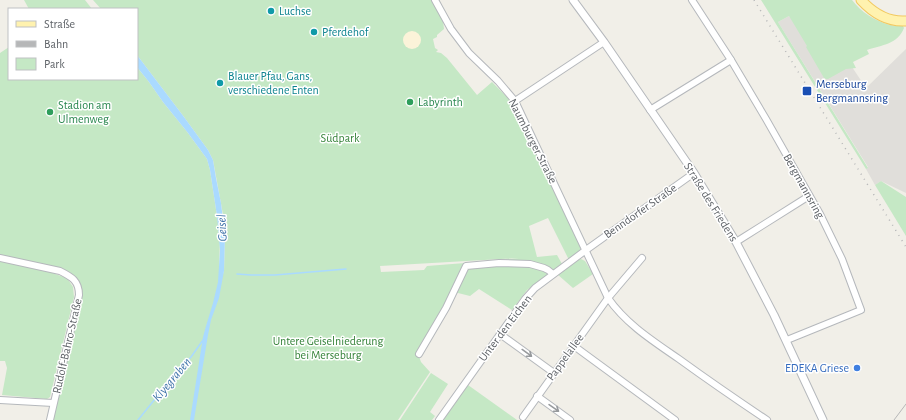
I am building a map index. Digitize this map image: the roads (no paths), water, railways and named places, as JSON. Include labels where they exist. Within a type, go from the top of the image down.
[{"type":"main road","points":[[861,0],[885,18],[896,21],[905,21]]},
{"type":"street","name":"Naumburger Straße","points":[[435,0],[451,29],[469,53],[498,81],[515,101],[608,298],[615,308],[640,331],[767,420]]},
{"type":"street","name":"Straße des Friedens","points":[[573,0],[604,42],[694,173],[736,242],[787,340],[823,420]]},
{"type":"street","name":"Bergmannsring","points":[[692,0],[731,60],[820,214],[842,259],[861,310],[787,340]]},
{"type":"street","points":[[515,101],[604,42]]},
{"type":"street","points":[[650,110],[731,60]]},
{"type":"street","name":"Benndorfer Straße","points":[[586,250],[694,173]]},
{"type":"street","points":[[736,242],[809,196]]},
{"type":"street","name":"Unter den Eichen","points":[[439,420],[525,298],[535,288],[586,250]]},
{"type":"street","name":"Rudolf-Bahro-Straße","points":[[0,258],[60,271],[75,281],[79,288],[79,295],[50,420]]},
{"type":"street","points":[[608,298],[642,258]]},
{"type":"street","points":[[419,354],[446,308],[466,266],[499,263],[530,264],[544,268],[553,274]]},
{"type":"street","name":"Pappelallee","points":[[523,417],[608,298]]},
{"type":"street","points":[[500,334],[554,373]]},
{"type":"street","points":[[574,346],[675,420]]},
{"type":"street","points":[[537,396],[570,420]]},
{"type":"street","points":[[0,400],[53,403]]},
{"type":"water","name":"Geisel","points":[[138,56],[208,150],[213,160],[221,203],[225,236],[224,271],[219,298],[211,320],[194,420],[190,420],[203,337],[218,282],[220,250],[217,216],[207,159],[138,68]]},
{"type":"waterway","points":[[237,274],[275,275],[346,269]]},
{"type":"waterway","name":"Klyegraben","points":[[138,420],[191,357],[203,340]]},
{"type":"tram line","points":[[894,420],[906,404]]},
{"type":"railway","points":[[754,0],[906,247]]},
{"type":"place","name":"Luchse","points":[[271,11]]},
{"type":"place","name":"Pferdehof","points":[[314,32]]},
{"type":"place","name":"Blauer Pfau, Gans, verschiedene Enten","points":[[220,83]]},
{"type":"place","name":"Merseburg Bergmannsring","points":[[807,91]]},
{"type":"place","name":"Labyrinth","points":[[410,102]]},
{"type":"place","name":"Stadion am Ulmenweg","points":[[50,112]]},
{"type":"place","name":"EDEKA Griese","points":[[857,368]]},
{"type":"park label","name":"Südpark","points":[[340,138]]},
{"type":"park label","name":"Untere Geiselniederung bei Merseburg","points":[[328,348]]}]
